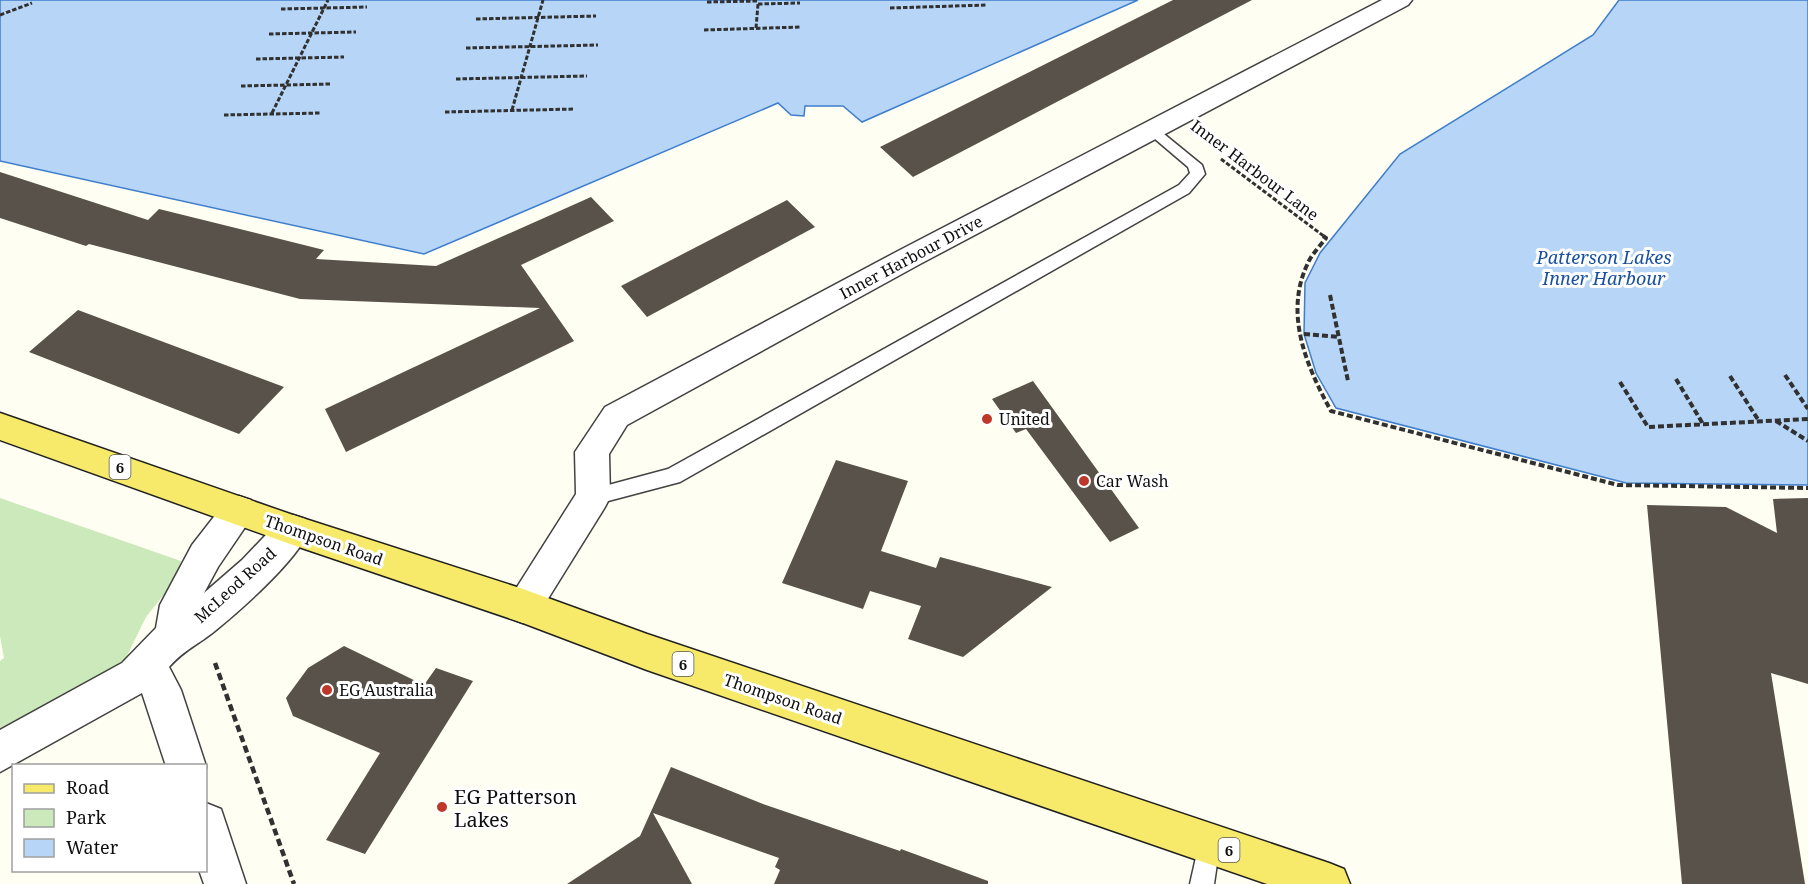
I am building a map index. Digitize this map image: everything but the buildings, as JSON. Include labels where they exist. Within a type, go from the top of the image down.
[{"type":"main road","name":"6","points":[[0,426],[239,511]]},
{"type":"main road","name":"Thompson Road","points":[[239,511],[523,606],[680,663],[1329,884]]},
{"type":"street","name":"Inner Harbour Drive","points":[[593,497],[592,452],[616,416],[1400,0]]},
{"type":"street","points":[[523,606],[593,497]]},
{"type":"street","name":"McLeod Road","points":[[173,636],[178,605],[205,556],[239,511]]},
{"type":"street","name":"McLeod Road","points":[[0,752],[124,685],[147,667],[173,636],[216,606],[255,571],[293,530]]},
{"type":"street","points":[[147,667],[162,690],[186,764]]},
{"type":"street","points":[[207,827],[225,884]]},
{"type":"lane","points":[[593,497],[674,476],[1184,189],[1198,174],[1195,165],[1153,130]]},
{"type":"lane","points":[[1202,884],[1209,843]]},
{"type":"path","points":[[272,113],[328,0]]},
{"type":"path","points":[[512,110],[543,0]]},
{"type":"path","points":[[938,0],[938,7]]},
{"type":"path","points":[[707,2],[800,3]]},
{"type":"path","points":[[756,28],[758,2]]},
{"type":"path","points":[[0,15],[32,3]]},
{"type":"path","points":[[890,8],[987,5]]},
{"type":"path","points":[[281,9],[367,7]]},
{"type":"path","points":[[476,19],[596,16]]},
{"type":"path","points":[[704,30],[801,27]]},
{"type":"path","points":[[269,34],[356,32]]},
{"type":"path","points":[[466,48],[598,45]]},
{"type":"path","points":[[256,59],[344,57]]},
{"type":"path","points":[[456,79],[587,76]]},
{"type":"path","points":[[241,86],[331,84]]},
{"type":"path","points":[[445,112],[575,109]]},
{"type":"path","points":[[225,115],[321,113]]},
{"type":"path","name":"Inner Harbour Lane","points":[[1215,156],[1326,238],[1308,262],[1299,285],[1299,331],[1309,371],[1331,411],[1618,485],[1808,488]]},
{"type":"path","points":[[1330,295],[1348,381]]},
{"type":"path","points":[[1304,334],[1339,337]]},
{"type":"path","points":[[1785,375],[1808,409]]},
{"type":"path","points":[[1730,376],[1760,421]]},
{"type":"path","points":[[1676,379],[1703,424]]},
{"type":"path","points":[[1620,382],[1648,426],[1808,419]]},
{"type":"path","points":[[1775,420],[1808,441]]},
{"type":"path","points":[[214,663],[294,884]]},
{"type":"green space","points":[[0,498],[181,561],[177,578],[146,617],[126,658],[103,675],[0,728],[0,661],[4,658],[0,636]]},
{"type":"water","points":[[0,0],[1138,0],[862,122],[843,106],[805,106],[804,116],[791,115],[778,103],[424,254],[0,161]]},
{"type":"water","name":"Patterson Lakes Inner Harbour","points":[[1619,0],[1808,0],[1808,485],[1626,483],[1336,408],[1316,373],[1304,334],[1305,283],[1320,253],[1400,154],[1593,35]]},
{"type":"place","name":"United","points":[[987,419]]},
{"type":"place","name":"Car Wash","points":[[1084,481]]},
{"type":"place","name":"EG Australia","points":[[327,690]]},
{"type":"place","name":"EG Patterson Lakes","points":[[442,807]]}]
